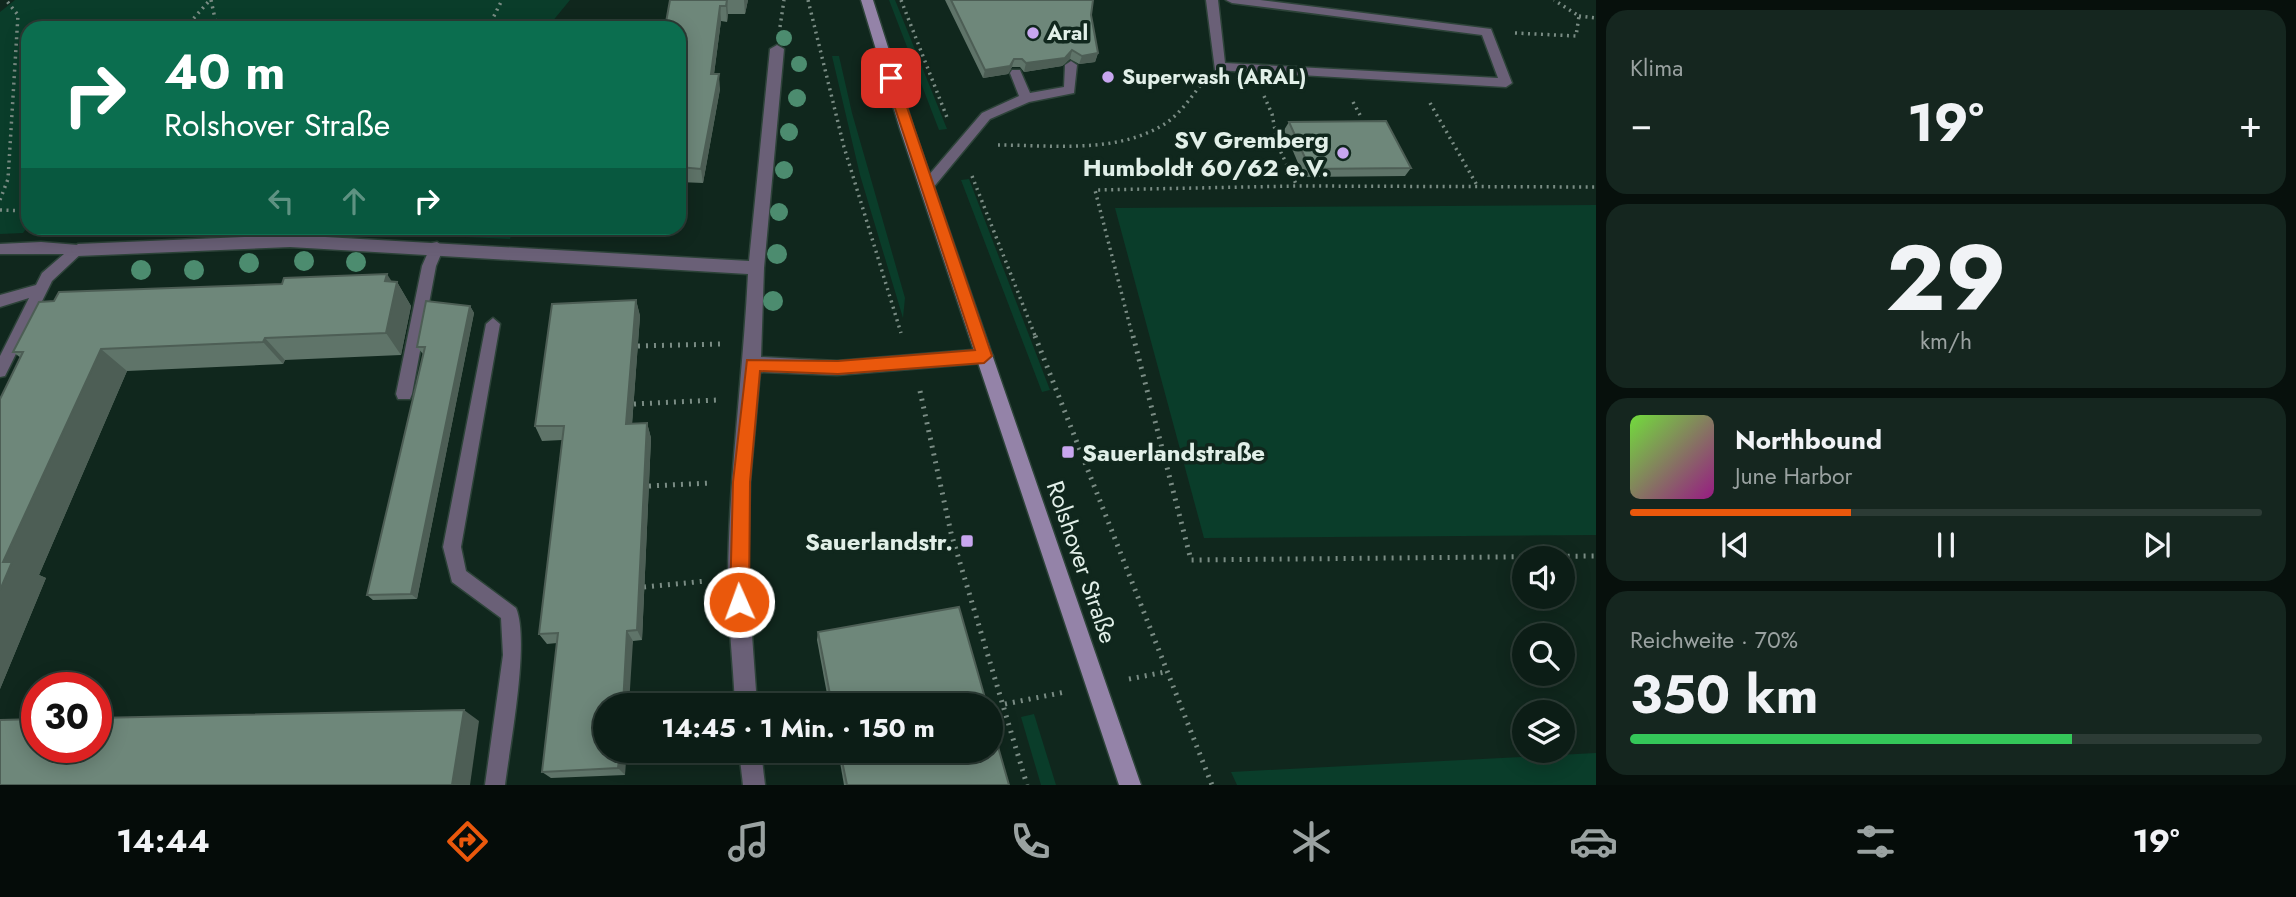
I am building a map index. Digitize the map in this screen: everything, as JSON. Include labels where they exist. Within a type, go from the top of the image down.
[{"type":"street","name":"Rolshover Straße","points":[[867,0],[927,186],[1130,785]]},
{"type":"street","points":[[745,693],[738,579],[741,482],[752,364],[755,268],[777,49]]},
{"type":"street","points":[[78,250],[290,241],[755,268]]},
{"type":"street","points":[[752,364],[838,368],[984,356]]},
{"type":"street","points":[[751,763],[754,785]]},
{"type":"lane","points":[[1212,0],[1219,67],[1506,83],[1488,32],[1232,0]]},
{"type":"lane","points":[[927,186],[986,116],[1026,98],[1070,90],[1071,65]]},
{"type":"lane","points":[[1016,73],[1026,98]]},
{"type":"lane","points":[[0,248],[78,250]]},
{"type":"lane","points":[[404,394],[429,266],[442,248]]},
{"type":"lane","points":[[0,371],[47,277],[78,250]]},
{"type":"lane","points":[[0,301],[41,289]]},
{"type":"lane","points":[[493,324],[453,547],[458,576],[510,614],[512,655],[495,785]]},
{"type":"path","points":[[0,200],[8,179],[18,15],[2,0]]},
{"type":"path","points":[[191,21],[210,0]]},
{"type":"path","points":[[210,0],[215,21]]},
{"type":"path","points":[[492,21],[502,0]]},
{"type":"path","points":[[808,0],[821,58]]},
{"type":"path","points":[[901,0],[1212,785]]},
{"type":"path","points":[[1554,0],[1578,16],[1596,18]]},
{"type":"path","points":[[1488,32],[1576,36],[1578,16]]},
{"type":"path","points":[[959,146],[1108,143],[1138,138],[1164,125],[1219,67]]},
{"type":"path","points":[[1254,69],[1272,114],[1278,146],[1297,187]]},
{"type":"path","points":[[1416,78],[1478,187]]},
{"type":"path","points":[[1596,187],[1096,190],[1191,560],[1596,556]]},
{"type":"path","points":[[0,210],[21,212]]},
{"type":"path","points":[[638,346],[753,343]]},
{"type":"path","points":[[634,404],[749,399]]},
{"type":"path","points":[[649,486],[741,482]]},
{"type":"path","points":[[645,587],[738,579]]},
{"type":"path","points":[[1005,704],[1027,785]]},
{"type":"green space","points":[[15,0],[570,0],[553,21],[21,21],[21,233],[0,234],[0,12]]},
{"type":"green space","points":[[889,0],[895,0],[947,129],[939,130]]},
{"type":"green space","points":[[832,56],[839,56],[852,113],[905,298],[903,318],[860,175]]},
{"type":"green space","points":[[969,179],[1050,390],[1042,392],[961,180]]},
{"type":"green space","points":[[1596,205],[1596,535],[1204,538],[1115,208]]},
{"type":"green space","points":[[442,235],[511,235],[510,239]]},
{"type":"green space","points":[[1034,714],[1056,785],[1041,785],[1021,717]]},
{"type":"green space","points":[[1596,753],[1596,785],[1237,785],[1231,772],[1512,757],[1512,763],[1575,763],[1575,754]]},
{"type":"building","points":[[670,0],[727,0],[726,6],[720,6],[711,74],[719,74],[701,169],[686,168],[686,21],[666,21]]},
{"type":"building","points":[[951,0],[1093,0],[1091,15],[1098,53],[1082,56],[1072,50],[1065,58],[1026,63],[1022,59],[1014,59],[1010,66],[985,70]]},
{"type":"building","name":"SV Gremberg Humboldt 60/62 e.V.","points":[[1386,121],[1411,168],[1310,169],[1289,122]]},
{"type":"building","points":[[387,274],[385,281],[397,282],[386,333],[101,349],[3,562],[12,562],[0,590],[0,399],[23,352],[13,352],[39,302],[54,301],[59,292],[282,284],[284,278]]},
{"type":"building","points":[[636,300],[626,424],[647,423],[637,630],[627,631],[624,693],[593,693],[593,763],[619,763],[618,768],[542,772],[558,633],[539,634],[564,426],[535,426],[552,304]]},
{"type":"building","points":[[426,301],[470,306],[411,594],[367,595],[425,347],[417,347]]},
{"type":"building","points":[[959,607],[984,693],[830,693],[818,632]]},
{"type":"building","points":[[464,710],[452,785],[0,785],[0,720],[21,719],[21,763],[112,763],[112,718]]},
{"type":"building","points":[[842,763],[1003,763],[1009,785],[847,785]]},
{"type":"place","name":"Aral","points":[[1033,33]]},
{"type":"place","name":"Superwash (ARAL)","points":[[1108,77]]},
{"type":"place","name":"SV Gremberg Humboldt 60/62 e.V.","points":[[1343,153]]},
{"type":"place","name":"Sauerlandstraße","points":[[1068,452]]},
{"type":"place","name":"Sauerlandstr.","points":[[967,541]]},
{"type":"route","points":[[739,602],[741,482],[752,364],[838,368],[984,356],[891,78]]}]
